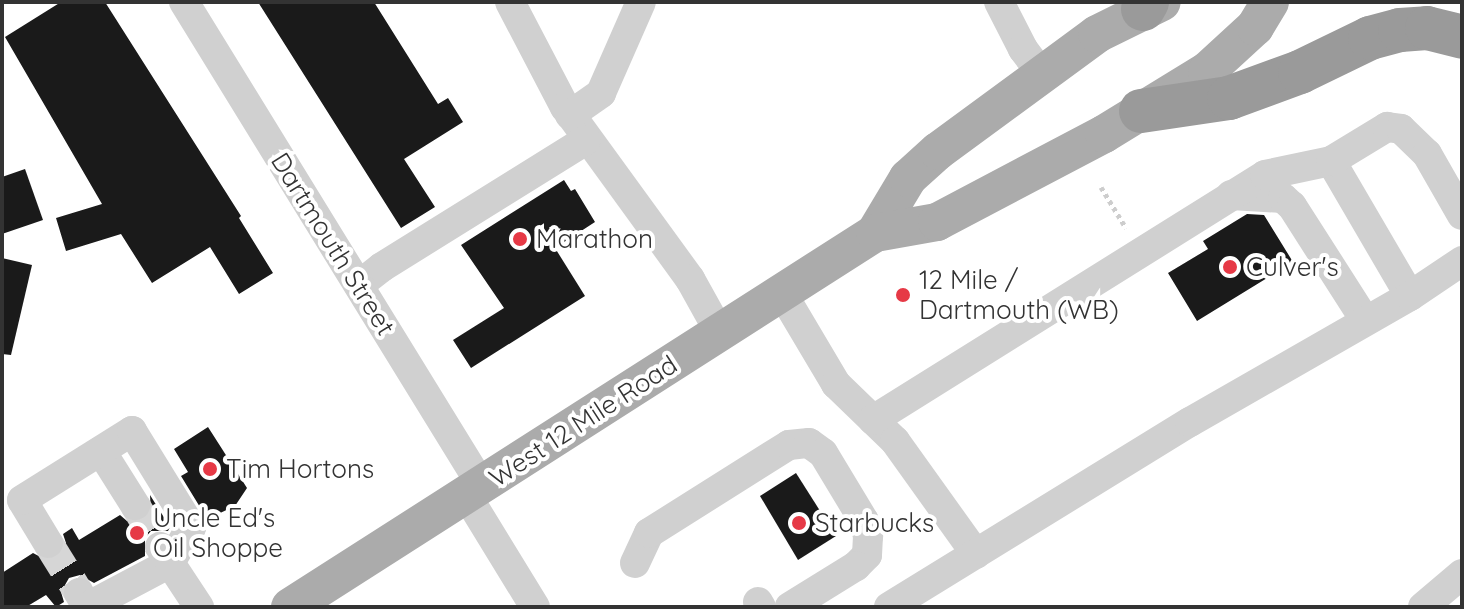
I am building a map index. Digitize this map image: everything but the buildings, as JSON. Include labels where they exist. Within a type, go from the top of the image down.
[{"type":"highway","points":[[1141,111],[1229,98],[1300,72],[1370,38],[1400,30],[1427,28],[1462,37]]},
{"type":"main road","name":"West 12 Mile Road","points":[[290,607],[875,233],[937,222],[1031,175],[1207,71],[1255,27],[1270,2]]},
{"type":"main road","name":"West 12 Mile Road","points":[[875,233],[908,178],[1041,73],[1151,4]]},
{"type":"street","name":"Dartmouth Street","points":[[184,2],[359,285],[475,491],[535,607]]},
{"type":"street","points":[[510,2],[578,128],[690,279],[720,333]]},
{"type":"street","points":[[359,285],[578,128],[601,93],[641,2]]},
{"type":"street","points":[[999,2],[1023,49],[1041,73]]},
{"type":"street","points":[[873,420],[1265,175],[1331,161],[1387,127],[1401,129],[1427,154],[1462,215]]},
{"type":"street","points":[[1331,161],[1410,296]]},
{"type":"street","points":[[1231,195],[1283,198],[1292,206],[1365,320]]},
{"type":"street","points":[[889,607],[1365,320],[1410,296],[1462,261]]},
{"type":"street","points":[[782,293],[836,384],[895,441],[976,554]]},
{"type":"street","points":[[48,543],[22,500],[132,431],[191,527],[165,555],[87,607],[79,593]]},
{"type":"street","points":[[635,563],[649,533],[789,445],[809,443],[823,453],[859,511],[868,536],[867,555],[856,566],[790,607]]},
{"type":"street","points":[[101,451],[135,505]]},
{"type":"street","points":[[165,555],[199,607]]},
{"type":"street","points":[[1423,607],[1462,574]]},
{"type":"path","points":[[1101,187],[1128,231]]},
{"type":"tunnel","points":[[135,505],[160,547]]},
{"type":"tunnel","points":[[48,543],[79,593]]},
{"type":"place","name":"Marathon","points":[[520,239]]},
{"type":"place","name":"Culver's","points":[[1230,267]]},
{"type":"place","name":"12 Mile / Dartmouth (WB)","points":[[903,295]]},
{"type":"place","name":"Tim Hortons","points":[[210,469]]},
{"type":"place","name":"Starbucks","points":[[799,523]]},
{"type":"place","name":"Uncle Ed's Oil Shoppe","points":[[137,533]]}]
